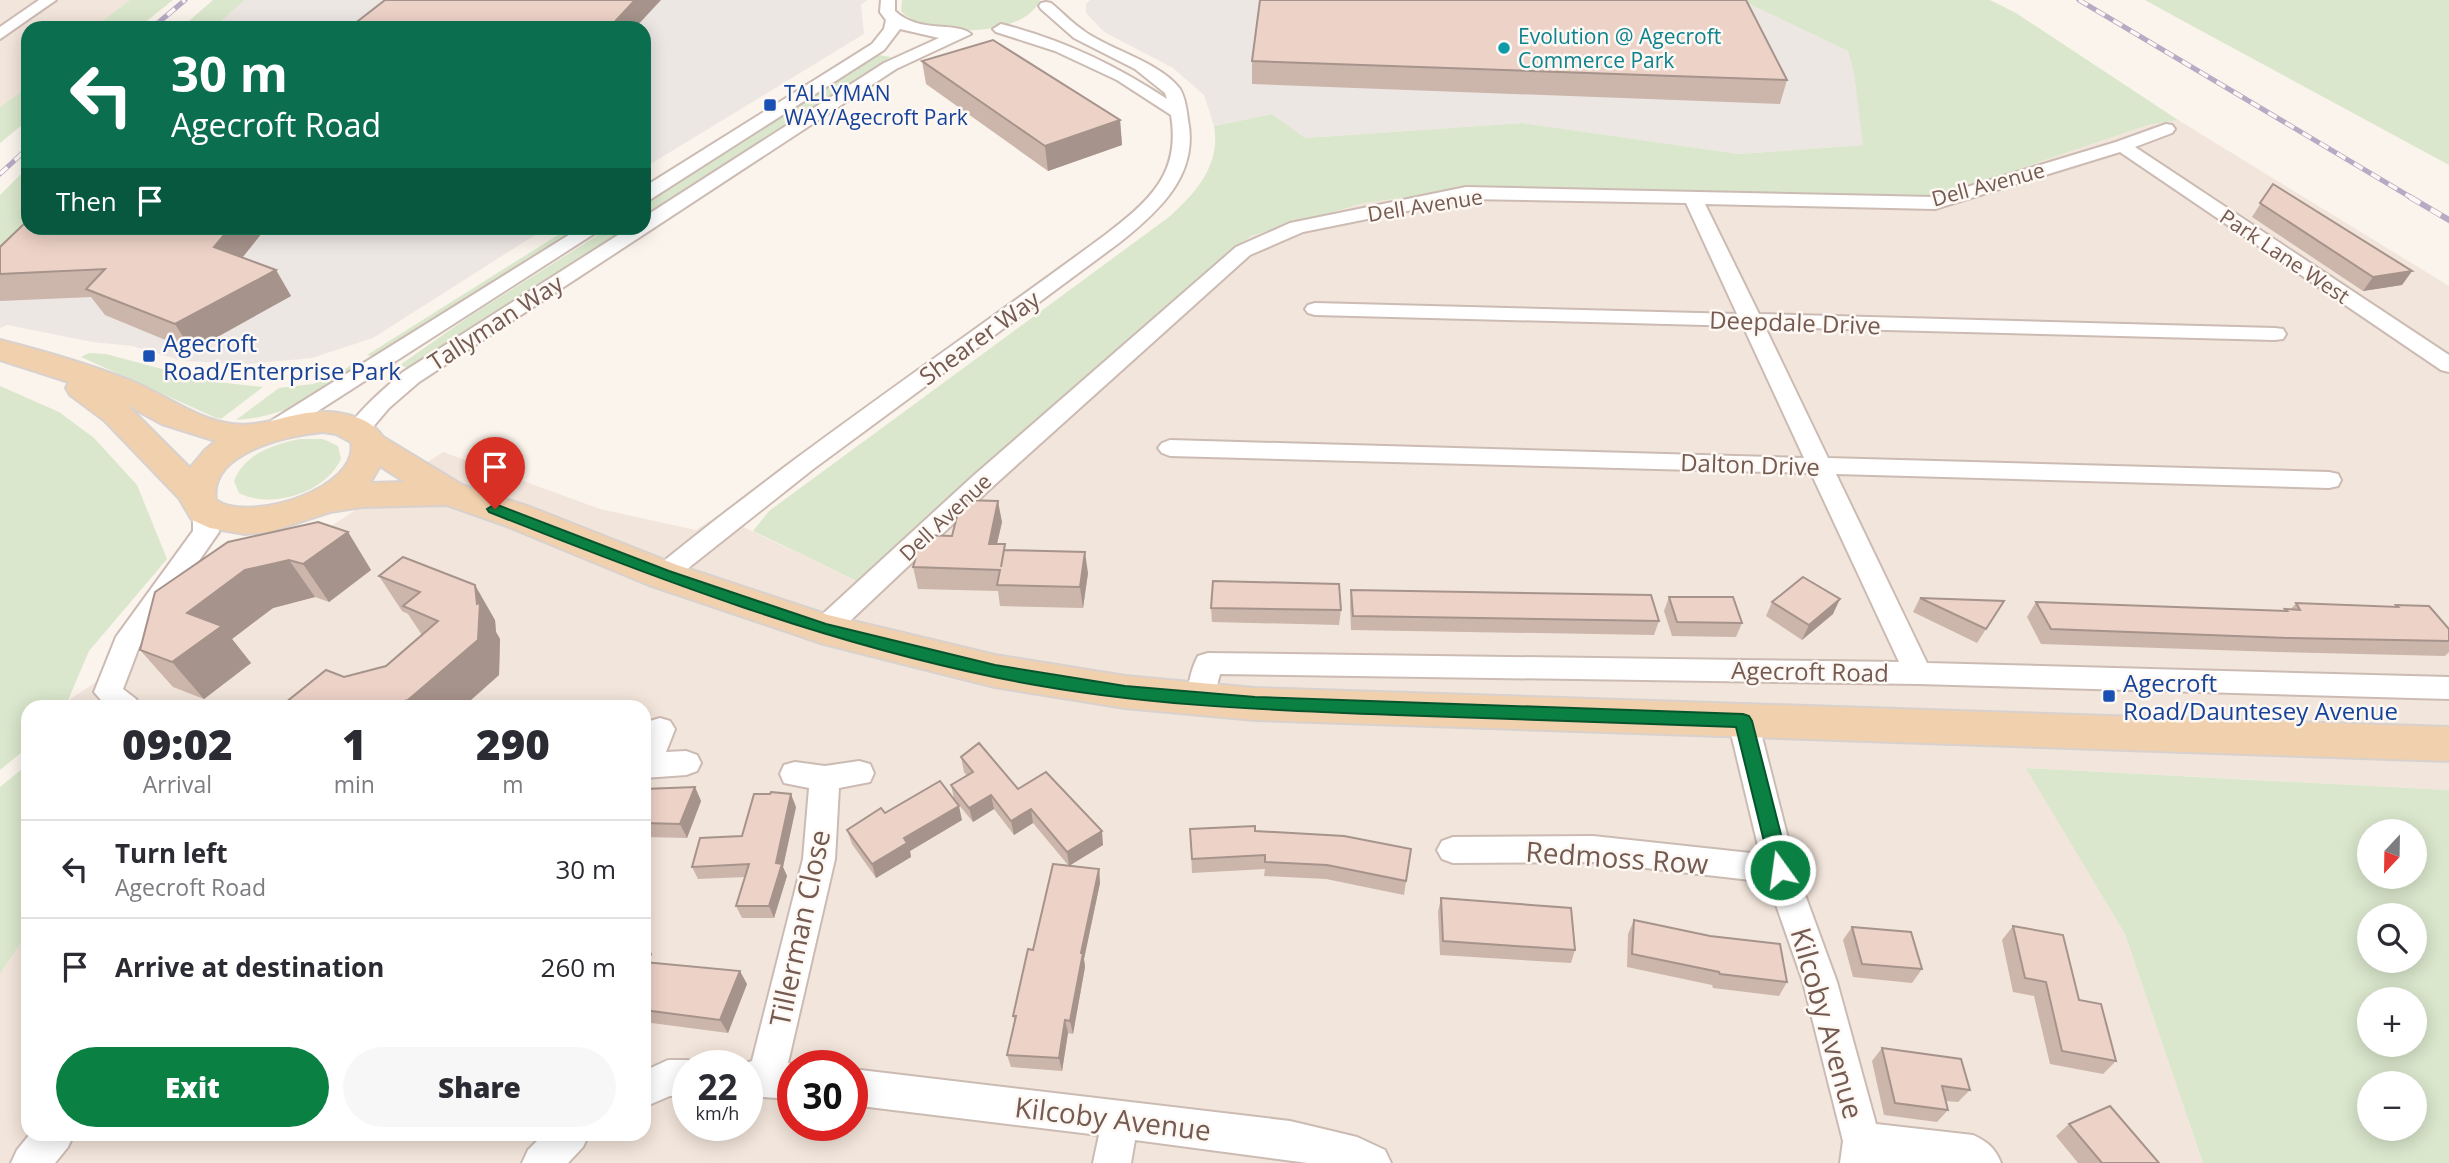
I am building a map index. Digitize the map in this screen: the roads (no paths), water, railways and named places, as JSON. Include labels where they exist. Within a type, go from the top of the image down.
[{"type":"main road","points":[[0,350],[118,387],[174,417],[214,430],[233,435],[266,431]]},
{"type":"main road","points":[[58,370],[117,414],[215,517],[245,521],[273,518],[311,506],[354,479],[369,455],[364,437]]},
{"type":"main road","name":"Agecroft Road","points":[[266,431],[323,421],[343,423],[449,493],[517,516],[663,575],[824,629],[995,671],[1125,692],[1201,700],[2449,744]]},
{"type":"main road","points":[[201,503],[201,478],[214,462],[234,446],[266,431]]},
{"type":"main road","name":"Agecroft Road","points":[[311,506],[362,495],[449,493]]},
{"type":"street","points":[[0,34],[48,0]]},
{"type":"street","points":[[888,0],[887,12],[894,19],[922,31],[963,34],[1001,29],[1040,10],[1079,36],[1141,66],[1173,91],[1179,114]]},
{"type":"street","points":[[651,191],[878,47],[892,30],[894,19]]},
{"type":"street","points":[[1001,29],[1061,48],[1123,77],[1179,114]]},
{"type":"street","name":"Tallyman Way","points":[[651,220],[890,66],[920,50],[963,34]]},
{"type":"street","name":"Shearer Way","points":[[663,575],[722,524],[966,348],[1156,201],[1177,169],[1184,140],[1179,114]]},
{"type":"street","name":"Dell Avenue","points":[[824,629],[981,483],[1243,251],[1297,227],[1466,194],[1935,203],[2122,146],[2166,129]]},
{"type":"street","name":"Park Lane West","points":[[2122,146],[2449,365]]},
{"type":"street","points":[[1693,198],[1918,673]]},
{"type":"street","name":"Tallyman Way","points":[[266,431],[582,235]]},
{"type":"street","name":"Tallyman Way","points":[[364,437],[381,403],[411,377],[628,235]]},
{"type":"street","name":"Deepdale Drive","points":[[1315,309],[2275,334]]},
{"type":"street","name":"Dalton Drive","points":[[1170,448],[2329,480]]},
{"type":"street","points":[[117,700],[108,692],[126,644],[206,532],[201,503]]},
{"type":"street","points":[[243,549],[311,506]]},
{"type":"street","points":[[152,607],[211,570]]},
{"type":"street","name":"Agecroft Road","points":[[1201,700],[1208,663],[1918,673],[2449,688]]},
{"type":"street","name":"Kilcoby Avenue","points":[[1743,721],[1780,870],[1820,982],[1860,1152]]},
{"type":"street","points":[[651,751],[660,729]]},
{"type":"street","points":[[651,766],[686,763]]},
{"type":"street","name":"Tillerman Close","points":[[769,1079],[819,859],[810,776],[859,773]]},
{"type":"street","name":"Redmoss Row","points":[[1453,850],[1593,849],[1780,870]]},
{"type":"street","points":[[651,1086],[672,1078]]},
{"type":"street","name":"Kilcoby Avenue","points":[[868,1089],[1290,1140],[1357,1156],[1372,1163]]},
{"type":"street","points":[[1112,1163],[1119,1120]]},
{"type":"street","points":[[30,1163],[49,1141]]},
{"type":"street","points":[[541,1163],[562,1141]]},
{"type":"street","points":[[1860,1152],[1973,1154],[1982,1163]]},
{"type":"railway","points":[[160,21],[185,0]]},
{"type":"railway","points":[[2079,0],[2412,198]]},
{"type":"railway","points":[[0,174],[21,154]]},
{"type":"railway","points":[[2410,197],[2449,220]]},
{"type":"place","name":"Evolution @ Agecroft Commerce Park","points":[[1504,48]]},
{"type":"place","name":"TALLYMAN WAY/Agecroft Park","points":[[770,105]]},
{"type":"place","name":"Agecroft Road/Enterprise Park","points":[[149,356]]},
{"type":"place","name":"Agecroft Road/Dauntesey Avenue","points":[[2109,696]]}]
